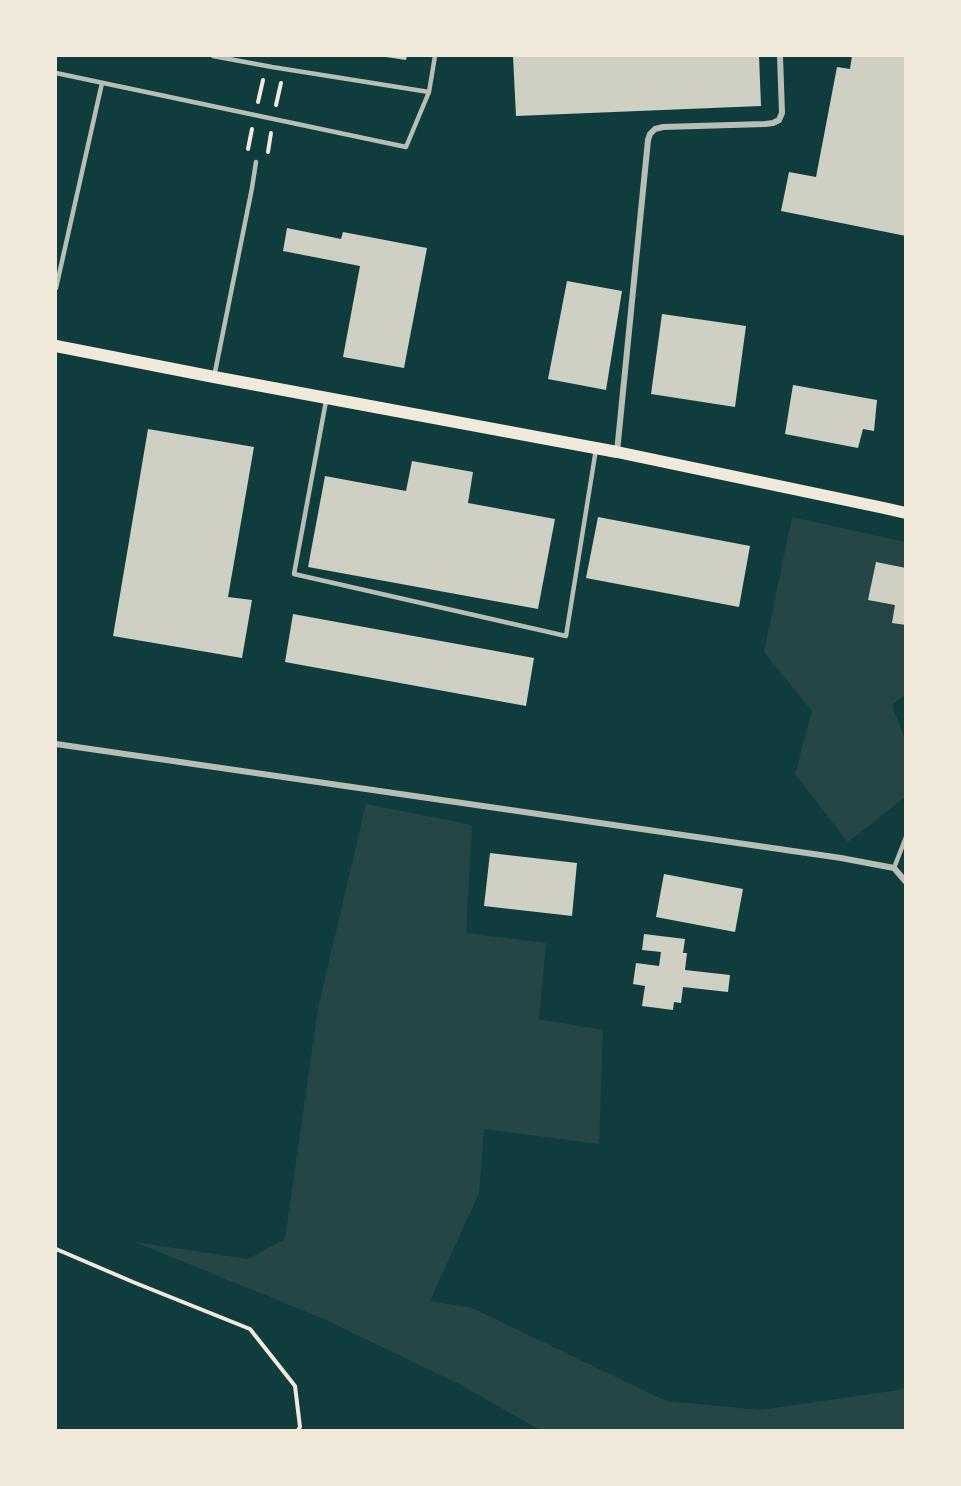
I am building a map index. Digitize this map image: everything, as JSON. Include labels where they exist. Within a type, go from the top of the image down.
[{"type":"main road","points":[[56,346],[617,452],[906,513]]},
{"type":"street","points":[[617,452],[650,134],[663,127],[765,124],[779,120],[782,113],[780,56]]},
{"type":"street","points":[[56,744],[841,858],[894,868],[906,882]]},
{"type":"lane","points":[[213,56],[429,93]]},
{"type":"lane","points":[[56,73],[406,147],[429,93],[435,56]]},
{"type":"lane","points":[[56,288],[102,83]]},
{"type":"lane","points":[[214,377],[256,162]]},
{"type":"lane","points":[[326,398],[294,574],[566,636],[596,449]]},
{"type":"lane","points":[[894,868],[906,837]]},
{"type":"path","points":[[56,1249],[250,1329],[295,1386],[300,1427],[298,1431]]},
{"type":"shaded area","points":[[792,517],[905,542],[905,694],[892,705],[905,739],[905,797],[848,842],[795,774],[812,711],[764,652]]},
{"type":"shaded area","points":[[366,804],[472,825],[466,933],[546,943],[539,1019],[603,1030],[599,1144],[484,1129],[479,1193],[430,1301],[472,1308],[666,1401],[760,1410],[905,1389],[905,1430],[540,1430],[461,1385],[324,1319],[135,1242],[248,1259],[285,1239],[318,1008]]},
{"type":"building","points":[[386,56],[407,56],[406,60]]},
{"type":"building","points":[[513,56],[759,56],[761,106],[516,116]]},
{"type":"building","points":[[852,56],[906,56],[906,236],[781,211],[789,172],[816,177],[837,67],[850,69]]},
{"type":"building","points":[[287,228],[341,239],[343,232],[427,248],[404,368],[343,357],[360,266],[283,251]]},
{"type":"building","points":[[567,281],[622,291],[606,390],[548,379]]},
{"type":"building","points":[[662,314],[746,326],[735,407],[651,394]]},
{"type":"building","points":[[793,385],[877,400],[874,431],[863,429],[858,448],[785,434]]},
{"type":"building","points":[[148,429],[254,447],[228,597],[252,600],[242,658],[113,636]]},
{"type":"building","points":[[412,461],[473,472],[468,503],[555,519],[538,609],[308,567],[325,476],[406,491]]},
{"type":"building","points":[[598,517],[750,546],[739,607],[586,578]]},
{"type":"building","points":[[876,562],[906,568],[906,625],[892,623],[895,605],[868,600]]},
{"type":"building","points":[[293,614],[534,658],[526,706],[285,662]]},
{"type":"building","points":[[490,853],[577,863],[572,916],[484,906]]},
{"type":"building","points":[[664,874],[743,889],[735,932],[656,917]]},
{"type":"building","points":[[644,934],[685,939],[683,953],[687,953],[685,970],[730,975],[728,992],[683,987],[681,1003],[674,1002],[673,1010],[642,1006],[645,986],[633,984],[636,963],[659,966],[661,952],[642,950]]}]
